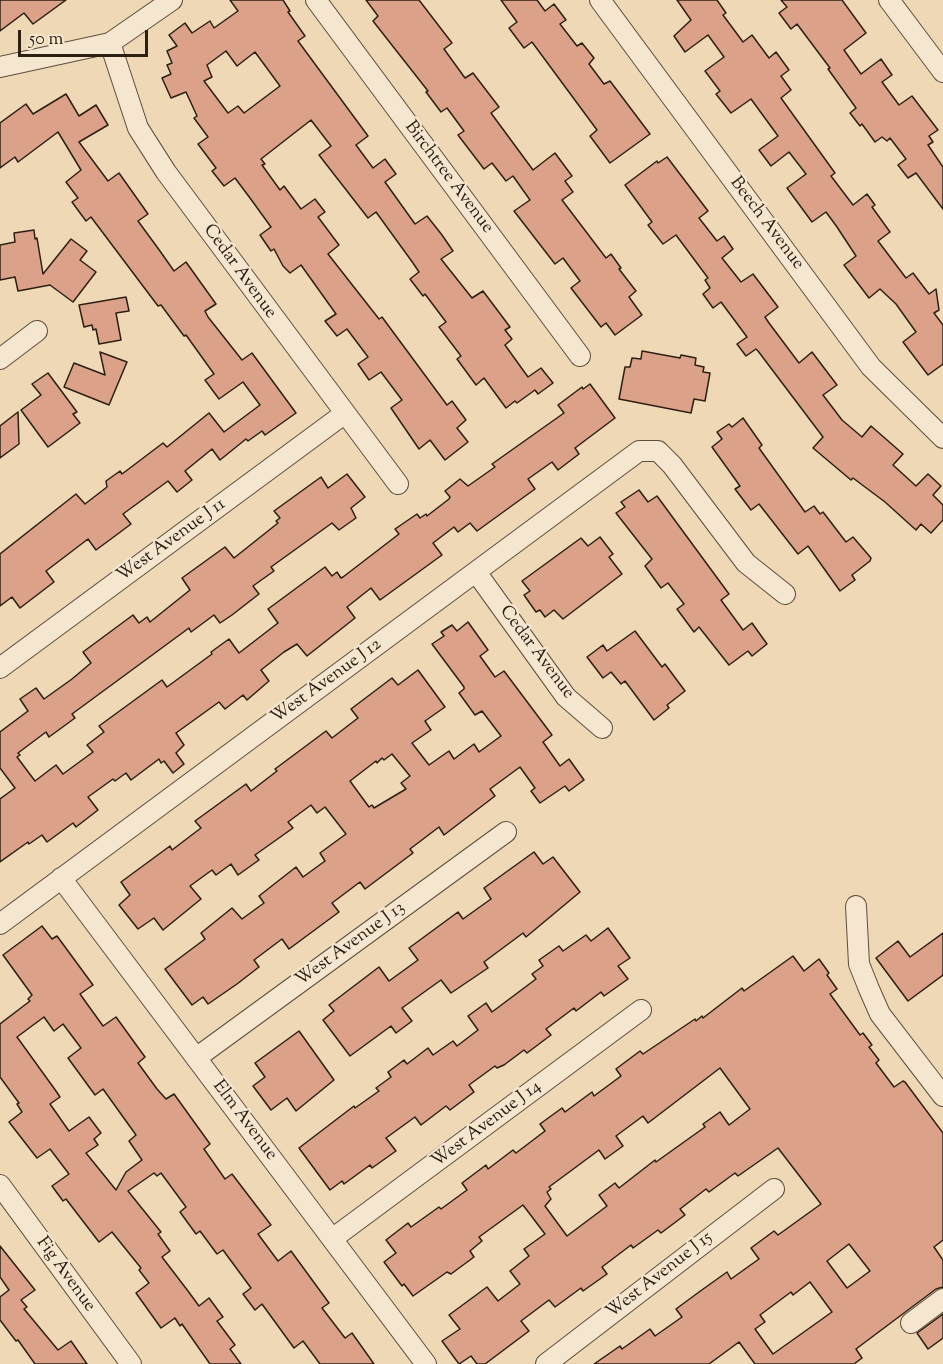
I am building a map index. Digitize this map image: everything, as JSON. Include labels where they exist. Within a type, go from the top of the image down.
[{"type":"street","points":[[0,67],[110,43],[172,0]]},
{"type":"street","name":"Birchtree Avenue","points":[[316,0],[580,356]]},
{"type":"street","name":"Beech Avenue","points":[[600,0],[871,367],[942,435]]},
{"type":"street","points":[[890,0],[943,72]]},
{"type":"street","name":"Cedar Avenue","points":[[110,43],[138,128],[166,172],[398,484]]},
{"type":"street","points":[[0,359],[37,331]]},
{"type":"street","name":"West Avenue J 11","points":[[0,668],[344,414]]},
{"type":"street","name":"West Avenue J 12","points":[[0,924],[639,451],[658,451],[672,465],[746,563],[785,594]]},
{"type":"street","name":"Cedar Avenue","points":[[476,572],[567,697],[602,728]]},
{"type":"street","name":"West Avenue J 13","points":[[196,1058],[506,832]]},
{"type":"street","name":"Elm Avenue","points":[[62,878],[426,1364]]},
{"type":"street","points":[[856,906],[859,964],[880,1014],[943,1096]]},
{"type":"street","name":"West Avenue J 14","points":[[332,1239],[641,1010]]},
{"type":"street","name":"Fig Avenue","points":[[0,1185],[131,1364]]},
{"type":"street","name":"West Avenue J 15","points":[[546,1364],[774,1189]]},
{"type":"street","points":[[911,1323],[943,1299]]},
{"type":"building","points":[[0,0],[66,0],[33,24],[24,13],[0,31]]},
{"type":"building","points":[[230,0],[283,0],[290,11],[288,12],[305,36],[298,41],[368,136],[356,145],[373,168],[385,159],[396,174],[385,182],[415,224],[427,216],[442,235],[453,251],[441,259],[472,298],[483,291],[510,327],[505,330],[512,339],[505,345],[528,377],[541,368],[553,383],[538,394],[535,390],[506,408],[484,378],[476,385],[457,359],[461,356],[439,327],[446,322],[425,294],[423,296],[410,279],[419,272],[413,263],[376,212],[368,218],[319,155],[331,146],[311,120],[261,159],[265,164],[262,165],[280,190],[284,186],[301,209],[315,199],[325,212],[318,217],[339,245],[328,254],[379,319],[382,317],[447,405],[452,401],[466,420],[457,428],[468,442],[445,460],[430,440],[419,449],[391,408],[402,400],[381,372],[369,380],[358,364],[368,357],[347,329],[337,336],[325,321],[336,314],[301,265],[290,273],[283,266],[274,249],[271,251],[260,235],[271,227],[235,178],[224,186],[212,171],[216,168],[198,144],[208,137],[194,118],[197,116],[186,92],[171,98],[162,78],[171,74],[167,65],[172,63],[167,51],[177,46],[169,35],[185,23],[192,33],[210,21],[214,28],[238,11]],"holes":[[[226,51],[237,66],[255,52],[280,86],[244,113],[238,106],[228,113],[204,81],[212,77],[207,65]]]},
{"type":"building","points":[[366,0],[419,0],[452,43],[444,49],[465,78],[473,73],[499,107],[491,113],[533,170],[555,153],[572,176],[565,181],[573,192],[562,200],[606,258],[611,254],[621,268],[619,269],[636,291],[629,297],[642,315],[615,335],[606,323],[601,327],[571,288],[580,281],[563,258],[555,264],[514,211],[530,200],[513,176],[506,181],[492,163],[484,169],[458,135],[464,131],[447,108],[441,112],[426,92],[428,91],[373,21],[378,16]]},
{"type":"building","points":[[501,0],[537,0],[545,11],[554,4],[566,20],[560,24],[577,46],[582,43],[594,58],[589,64],[604,84],[610,81],[650,134],[610,163],[590,136],[597,130],[532,42],[524,48],[509,28],[517,22]]},
{"type":"building","points":[[677,0],[717,0],[726,13],[723,15],[743,42],[752,35],[769,58],[776,52],[789,70],[781,76],[791,90],[781,98],[835,173],[831,176],[853,205],[867,194],[875,205],[872,207],[890,232],[878,241],[906,278],[913,273],[929,294],[936,289],[939,310],[934,313],[943,325],[943,364],[928,375],[903,342],[916,332],[896,304],[880,289],[869,298],[844,265],[856,256],[826,212],[812,222],[787,188],[806,174],[789,152],[771,166],[759,150],[778,136],[751,99],[731,113],[716,94],[720,91],[705,71],[724,57],[708,35],[685,52],[674,36],[691,20]]},
{"type":"building","points":[[781,0],[842,0],[866,33],[844,50],[861,74],[881,59],[892,75],[882,82],[899,105],[912,96],[938,130],[929,136],[933,142],[928,145],[943,167],[943,209],[916,173],[908,178],[898,165],[906,159],[890,138],[887,141],[882,137],[875,142],[862,124],[860,126],[850,113],[856,108],[828,69],[830,68],[797,24],[791,29],[779,13],[787,7]]},
{"type":"building","points":[[66,94],[79,116],[96,105],[108,125],[79,142],[108,181],[119,173],[148,214],[138,221],[174,271],[186,262],[216,304],[205,311],[208,317],[242,360],[252,353],[296,413],[265,435],[262,431],[248,441],[246,439],[220,460],[212,449],[185,471],[192,480],[177,492],[168,481],[123,514],[131,524],[115,536],[96,550],[88,539],[46,571],[54,582],[20,608],[12,597],[0,606],[0,554],[76,494],[85,504],[107,487],[106,481],[120,471],[122,474],[163,443],[167,447],[209,413],[224,432],[260,405],[243,382],[219,399],[205,380],[214,374],[186,335],[184,336],[161,305],[158,306],[91,217],[86,221],[72,202],[78,198],[66,182],[81,170],[58,132],[18,162],[15,157],[0,168],[0,123],[26,104],[33,114]]},
{"type":"building","points":[[667,157],[708,211],[699,218],[717,241],[724,236],[733,249],[722,258],[741,282],[753,274],[778,307],[765,317],[769,323],[799,363],[812,352],[837,385],[823,395],[842,420],[862,437],[871,426],[903,454],[893,465],[916,486],[928,474],[941,486],[933,495],[943,505],[943,520],[931,533],[921,524],[916,530],[885,502],[853,478],[851,480],[813,448],[823,437],[758,351],[756,349],[746,356],[737,344],[747,337],[721,302],[713,308],[703,294],[710,288],[705,280],[708,278],[676,235],[663,244],[648,225],[652,222],[625,185],[657,161],[658,163]]},
{"type":"building","points":[[34,230],[43,274],[71,239],[87,251],[80,260],[96,272],[73,302],[50,285],[18,291],[15,277],[0,280],[0,245],[15,242],[14,233]]},
{"type":"building","points":[[126,297],[129,311],[116,313],[121,340],[99,344],[96,329],[93,330],[92,325],[84,327],[79,305]]},
{"type":"building","points":[[642,351],[680,358],[681,355],[696,358],[695,365],[704,367],[703,372],[710,373],[705,401],[694,399],[691,413],[619,399],[625,367],[630,367],[632,358],[641,359]]},
{"type":"building","points":[[100,352],[127,362],[109,405],[64,387],[74,363],[105,375]]},
{"type":"building","points":[[48,373],[77,412],[73,414],[80,423],[48,447],[21,410],[41,395],[32,384]]},
{"type":"building","points":[[590,384],[615,418],[575,448],[579,454],[558,470],[552,462],[528,479],[535,489],[477,531],[470,523],[458,532],[454,527],[433,543],[442,555],[380,600],[371,588],[347,607],[355,618],[307,656],[297,644],[284,652],[261,670],[269,681],[247,700],[243,695],[225,709],[219,702],[176,733],[184,745],[176,753],[184,764],[173,773],[164,761],[161,763],[159,759],[131,780],[126,773],[115,781],[113,779],[88,797],[98,810],[76,827],[73,823],[47,842],[42,835],[0,862],[0,799],[15,788],[0,768],[0,732],[28,711],[20,699],[36,688],[44,699],[72,679],[91,663],[83,652],[133,615],[139,623],[147,617],[150,622],[190,590],[182,578],[225,547],[234,558],[278,523],[276,521],[280,518],[274,511],[321,477],[328,488],[347,474],[365,497],[351,508],[356,518],[339,530],[332,523],[271,567],[274,571],[253,586],[259,594],[232,615],[220,623],[214,615],[191,632],[189,628],[72,714],[75,718],[49,737],[46,732],[18,753],[20,755],[17,757],[35,781],[56,765],[63,774],[93,752],[87,745],[104,732],[99,726],[162,680],[167,687],[229,639],[239,653],[278,623],[268,609],[325,567],[332,576],[337,572],[341,578],[343,577],[399,534],[395,529],[417,514],[420,518],[426,514],[427,516],[449,499],[445,491],[460,479],[468,486],[495,467],[492,464],[564,413],[558,405],[582,387],[583,389]]},
{"type":"building","points":[[18,412],[19,444],[0,458],[0,426]]},
{"type":"building","points":[[743,418],[762,445],[759,448],[805,512],[814,506],[820,514],[823,512],[846,542],[853,537],[871,558],[852,575],[855,580],[840,591],[808,546],[798,554],[759,504],[751,510],[735,489],[740,486],[712,447],[722,439],[717,432],[729,424],[732,427]]},
{"type":"building","points":[[639,490],[648,502],[657,496],[729,594],[721,600],[743,630],[752,623],[767,644],[752,656],[748,651],[729,665],[699,627],[694,632],[677,609],[684,604],[668,583],[661,588],[645,566],[652,559],[616,513],[625,507],[621,502]]},
{"type":"building","points":[[600,537],[613,554],[609,557],[622,574],[563,619],[554,610],[545,617],[540,610],[536,612],[524,595],[530,591],[522,581],[581,538],[588,546]]},
{"type":"building","points":[[468,622],[488,650],[480,656],[495,677],[504,671],[552,735],[543,742],[560,766],[569,759],[584,780],[569,791],[565,786],[540,803],[531,791],[535,788],[520,767],[490,789],[495,796],[444,835],[439,827],[410,849],[413,853],[365,889],[360,882],[332,903],[339,912],[289,949],[282,939],[254,960],[259,967],[237,984],[208,1004],[203,997],[192,1005],[165,969],[205,939],[201,933],[232,908],[242,919],[264,903],[259,896],[296,867],[303,877],[325,861],[320,853],[346,834],[325,807],[317,813],[311,805],[288,822],[293,828],[255,855],[259,860],[238,875],[231,864],[216,875],[212,870],[190,886],[201,899],[163,930],[154,918],[138,929],[119,905],[130,895],[121,882],[170,846],[172,850],[201,828],[195,821],[246,784],[251,791],[277,771],[275,769],[326,731],[332,738],[358,718],[351,709],[392,678],[398,685],[418,670],[445,707],[425,721],[431,730],[412,743],[429,765],[449,751],[454,759],[474,744],[479,752],[501,736],[482,711],[475,715],[459,693],[464,687],[432,644],[444,636],[441,632],[452,625],[457,631]],"holes":[[[392,754],[410,776],[401,783],[406,789],[374,808],[372,805],[369,807],[350,781],[376,761],[377,763],[382,758],[384,760]]]},
{"type":"building","points":[[635,631],[662,667],[665,664],[685,691],[667,705],[669,708],[654,720],[625,681],[621,684],[611,672],[603,678],[587,657],[603,645],[607,651]]},
{"type":"building","points":[[534,852],[543,864],[553,857],[580,892],[526,937],[523,933],[484,962],[488,968],[451,993],[441,980],[402,1008],[412,1021],[396,1033],[391,1026],[350,1056],[323,1020],[334,1011],[329,1005],[379,967],[389,981],[418,960],[409,948],[458,912],[463,919],[491,899],[484,888]]},
{"type":"building","points":[[42,926],[52,939],[57,936],[93,985],[80,994],[103,1026],[116,1017],[145,1057],[138,1063],[157,1089],[166,1099],[174,1094],[210,1144],[204,1149],[225,1179],[232,1174],[271,1225],[258,1234],[278,1261],[291,1251],[329,1303],[322,1308],[345,1338],[352,1333],[374,1364],[320,1364],[303,1341],[294,1348],[262,1304],[255,1310],[243,1294],[251,1288],[223,1250],[217,1254],[200,1231],[196,1234],[180,1212],[186,1207],[161,1173],[157,1176],[154,1173],[128,1191],[161,1232],[158,1234],[170,1251],[162,1257],[199,1306],[209,1298],[223,1317],[217,1321],[235,1345],[230,1349],[241,1364],[210,1364],[182,1324],[180,1326],[175,1318],[161,1328],[136,1293],[149,1283],[139,1270],[141,1268],[112,1232],[99,1242],[66,1199],[63,1201],[52,1186],[69,1174],[50,1149],[37,1158],[9,1122],[22,1112],[17,1104],[19,1103],[0,1077],[0,1024],[30,1001],[28,999],[32,995],[3,955]],"holes":[[[44,1017],[54,1031],[63,1024],[81,1048],[68,1058],[95,1095],[103,1089],[136,1135],[129,1141],[142,1160],[126,1172],[116,1190],[86,1153],[98,1145],[94,1139],[101,1133],[89,1117],[69,1131],[50,1104],[60,1097],[17,1037]]]},
{"type":"building","points":[[608,928],[630,958],[618,966],[628,979],[604,996],[601,992],[576,1011],[574,1008],[546,1029],[551,1035],[527,1053],[524,1050],[504,1065],[497,1068],[495,1066],[469,1085],[474,1092],[450,1110],[446,1106],[421,1125],[415,1117],[386,1138],[396,1151],[372,1168],[370,1165],[344,1184],[342,1181],[330,1190],[299,1148],[354,1106],[355,1108],[379,1091],[376,1088],[391,1077],[388,1072],[404,1060],[407,1064],[428,1048],[433,1055],[453,1041],[457,1046],[478,1030],[468,1016],[486,1003],[492,1012],[536,979],[532,974],[543,966],[539,960],[559,946],[563,951],[586,935],[591,941]]},
{"type":"building","points":[[943,933],[943,975],[908,1001],[876,958],[898,941],[910,957]]},
{"type":"building","points":[[793,956],[804,971],[819,959],[837,989],[830,994],[860,1035],[863,1033],[872,1045],[869,1047],[879,1060],[876,1063],[894,1087],[905,1082],[943,1133],[943,1240],[934,1247],[943,1260],[943,1287],[936,1289],[856,1349],[862,1358],[854,1364],[755,1364],[739,1342],[709,1364],[594,1364],[620,1346],[622,1349],[650,1329],[655,1336],[682,1317],[676,1309],[727,1272],[731,1279],[759,1259],[751,1248],[774,1231],[778,1235],[821,1204],[778,1148],[738,1176],[735,1173],[709,1192],[706,1189],[680,1209],[685,1215],[661,1233],[658,1230],[633,1248],[631,1245],[602,1267],[607,1274],[583,1291],[581,1288],[555,1307],[549,1300],[521,1321],[529,1331],[485,1364],[477,1364],[471,1356],[459,1364],[442,1341],[460,1329],[449,1315],[487,1287],[498,1301],[520,1284],[510,1271],[529,1256],[524,1249],[545,1234],[523,1205],[479,1237],[482,1241],[470,1251],[474,1257],[451,1274],[447,1272],[413,1296],[404,1284],[402,1286],[384,1262],[396,1253],[386,1240],[408,1223],[411,1227],[467,1190],[462,1183],[486,1165],[488,1169],[513,1150],[516,1153],[545,1131],[540,1124],[562,1108],[565,1112],[592,1092],[594,1096],[621,1076],[616,1069],[640,1051],[643,1054],[695,1019],[696,1021],[702,1016],[703,1018],[742,988],[744,991]],"holes":[[[720,1068],[750,1109],[729,1125],[720,1112],[703,1124],[705,1127],[656,1162],[655,1160],[619,1188],[615,1183],[599,1195],[607,1206],[567,1236],[545,1206],[551,1199],[547,1192],[551,1189],[549,1187],[599,1150],[605,1159],[623,1146],[616,1136],[643,1116],[648,1123]],[[849,1244],[870,1271],[847,1288],[827,1261]],[[810,1282],[832,1312],[773,1354],[755,1329],[765,1322],[760,1315],[791,1292],[793,1295]]]},
{"type":"building","points":[[299,1031],[334,1080],[296,1111],[287,1098],[271,1110],[253,1086],[265,1077],[255,1063]]},
{"type":"building","points":[[0,1246],[35,1290],[21,1300],[27,1307],[24,1309],[58,1350],[71,1341],[87,1364],[35,1364],[0,1320],[0,1297],[9,1290],[0,1277]]},
{"type":"building","points":[[943,1314],[943,1338],[928,1349],[917,1333]]}]
